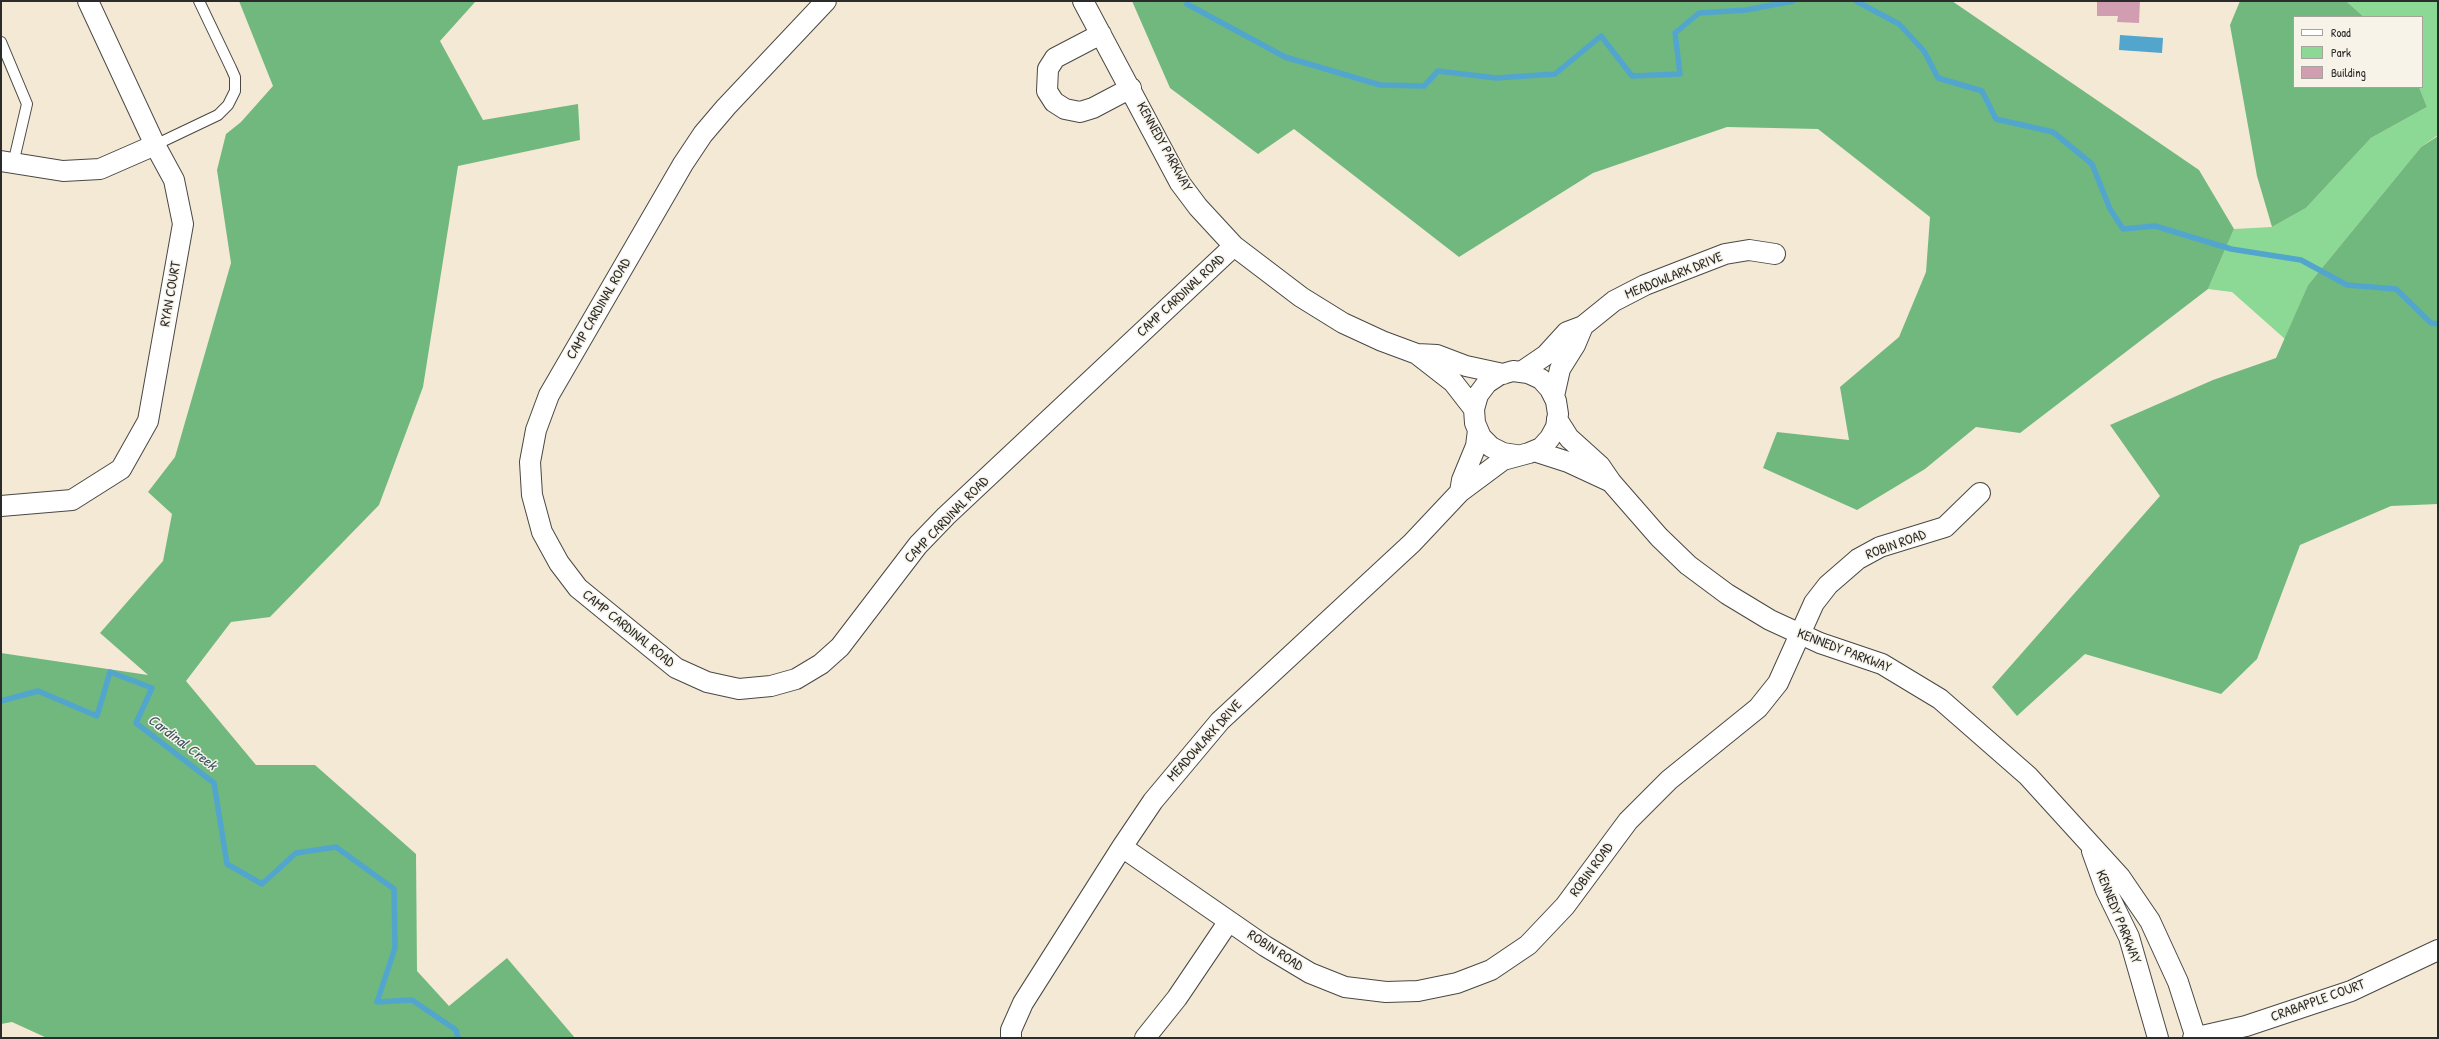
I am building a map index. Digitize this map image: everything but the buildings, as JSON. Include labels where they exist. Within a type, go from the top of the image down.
[{"type":"street","name":"RYAN COURT","points":[[1,506],[72,500],[121,469],[148,421],[183,224],[174,180],[155,145],[88,1]]},
{"type":"street","name":"CAMP CARDINAL ROAD","points":[[826,1],[726,107],[691,152],[549,395],[536,430],[530,462],[532,495],[542,532],[559,563],[578,588],[676,668],[707,682],[740,689],[771,686],[796,678],[821,664],[840,647],[918,545],[946,516],[1234,246]]},
{"type":"street","name":"KENNEDY PARKWAY","points":[[1083,1],[1131,88],[1180,183],[1198,207],[1234,246],[1301,297],[1343,323],[1382,341],[1417,354],[1437,356],[1466,366],[1512,373]]},
{"type":"street","points":[[1101,34],[1055,58],[1048,69],[1047,91],[1054,102],[1065,109],[1080,112],[1093,108],[1131,88]]},
{"type":"street","points":[[7,162],[63,171],[100,169],[155,145]]},
{"type":"street","name":"MEADOWLARK DRIVE","points":[[1512,373],[1546,355],[1567,332],[1583,326],[1614,301],[1645,285],[1725,254],[1749,250],[1775,254]]},
{"type":"street","name":"MEADOWLARK DRIVE","points":[[1554,396],[1560,369],[1575,346],[1583,326]]},
{"type":"street","name":"KENNEDY PARKWAY","points":[[1417,354],[1460,388],[1474,409]]},
{"type":"street","points":[[1512,373],[1541,379],[1554,396],[1558,414],[1550,438],[1525,453],[1503,453],[1491,447],[1478,430],[1475,423],[1474,409],[1478,395],[1487,383],[1512,373]]},
{"type":"street","name":"KENNEDY PARKWAY","points":[[1557,419],[1570,438],[1600,466],[1611,482],[1659,537],[1688,565],[1727,594],[1770,620],[1800,635],[1882,664],[1940,699],[2028,776],[2120,877],[2150,921],[2178,982],[2195,1038]]},
{"type":"street","name":"MEADOWLARK DRIVE","points":[[1460,492],[1462,480],[1476,446],[1478,430]]},
{"type":"street","name":"KENNEDY PARKWAY","points":[[1525,453],[1568,462],[1611,482]]},
{"type":"street","name":"MEADOWLARK DRIVE","points":[[1011,1038],[1011,1030],[1023,1003],[1122,847],[1153,801],[1220,721],[1412,543],[1460,492],[1488,469],[1503,460],[1525,453]]},
{"type":"street","name":"ROBIN ROAD","points":[[1122,847],[1229,921],[1310,973],[1345,987],[1386,992],[1418,991],[1457,983],[1491,970],[1528,945],[1565,906],[1628,821],[1669,780],[1758,708],[1778,682],[1814,604],[1828,585],[1858,559],[1880,547],[1945,527],[1980,493]]},
{"type":"street","name":"KENNEDY PARKWAY","points":[[2090,844],[2106,890],[2129,937],[2158,1038]]},
{"type":"street","points":[[1146,1038],[1177,998],[1229,921]]},
{"type":"street","name":"CRABAPPLE COURT","points":[[2195,1038],[2246,1026],[2351,991],[2438,950]]},
{"type":"lane","points":[[155,145],[218,115],[228,105],[235,91],[235,77],[199,1]]},
{"type":"lane","points":[[1,42],[27,104],[7,162]]},
{"type":"green space","points":[[239,1],[476,1],[440,41],[483,120],[578,104],[580,140],[458,166],[423,387],[379,505],[270,617],[231,622],[186,681],[256,765],[315,765],[416,854],[417,971],[449,1006],[507,958],[575,1038],[47,1038],[12,1022],[1,1024],[1,653],[148,675],[100,633],[163,561],[172,514],[148,492],[175,457],[231,263],[217,170],[226,134],[241,122],[273,86]]},
{"type":"green space","points":[[1132,1],[1952,1],[2199,170],[2234,229],[2208,289],[2020,433],[1976,427],[1925,469],[1857,510],[1763,468],[1777,432],[1849,440],[1840,387],[1899,337],[1926,272],[1930,217],[1818,129],[1727,127],[1593,173],[1459,257],[1294,129],[1258,154],[1170,88]]},
{"type":"green space","points":[[2240,1],[2346,1],[2363,16],[2293,16],[2293,88],[2419,88],[2427,107],[2371,138],[2306,208],[2272,227],[2257,176],[2230,25]]},
{"type":"green space","points":[[2346,1],[2438,1],[2438,135],[2421,147],[2308,285],[2285,339],[2232,292],[2208,289],[2234,229],[2272,227],[2306,208],[2371,138],[2427,107],[2419,88],[2423,88],[2423,16],[2363,16]]},
{"type":"green space","points":[[2438,136],[2438,504],[2391,506],[2300,545],[2257,659],[2221,694],[2085,654],[2017,716],[1992,687],[2160,496],[2110,425],[2213,380],[2276,358],[2308,285],[2421,147]]},
{"type":"water","points":[[2120,35],[2163,38],[2162,53],[2119,50]]},
{"type":"waterway","points":[[1187,4],[1285,57],[1380,85],[1424,86],[1438,71],[1496,78],[1555,74],[1601,36],[1632,76],[1680,74],[1675,33],[1699,13],[1746,10],[1793,1]]},
{"type":"waterway","points":[[1856,1],[1899,24],[1924,51],[1938,78],[1982,91],[1996,119],[2053,132],[2092,164],[2110,209],[2123,229],[2155,226],[2231,249],[2301,260],[2347,285],[2396,289],[2431,323],[2438,324]]},
{"type":"waterway","name":"Cardinal Creek","points":[[1,701],[38,691],[97,716],[110,672],[152,688],[136,723],[214,783],[227,864],[262,884],[296,853],[336,847],[394,889],[395,948],[377,1002],[412,1000],[456,1030],[458,1038]]}]
